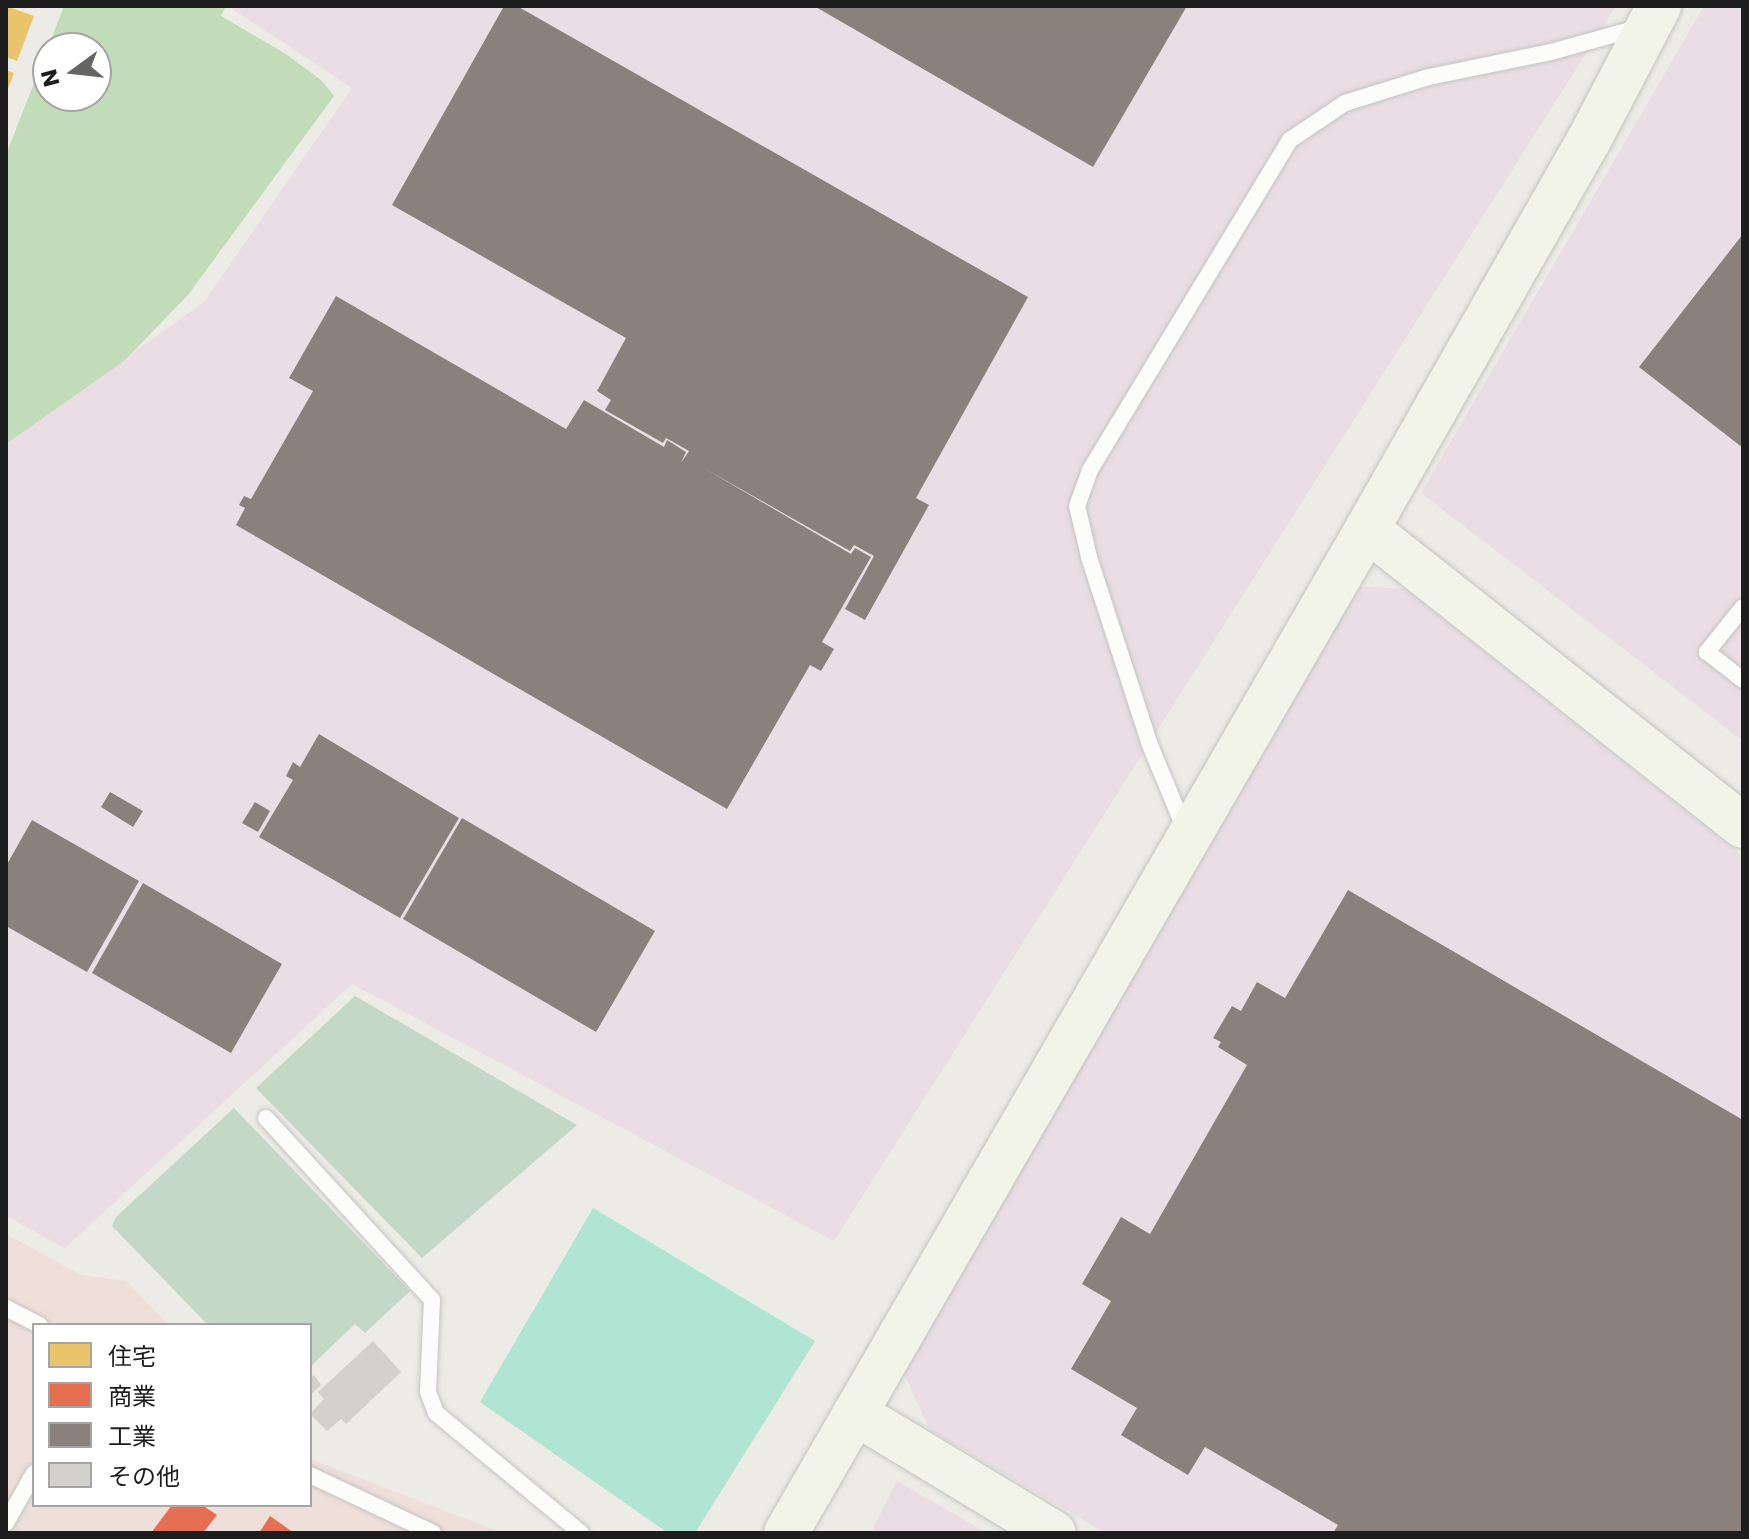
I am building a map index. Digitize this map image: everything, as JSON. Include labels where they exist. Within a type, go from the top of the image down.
[{"type":"street","points":[[786,1533],[1367,529],[1589,140],[1654,15]]},
{"type":"street","points":[[1367,529],[1743,826]]},
{"type":"street","points":[[855,1413],[1054,1533]]},
{"type":"lane","points":[[1188,837],[1150,745],[1089,557],[1077,506],[1090,470],[1290,140],[1345,103],[1429,77],[1551,52],[1654,15]]},
{"type":"lane","points":[[1743,607],[1707,652],[1743,680]]},
{"type":"lane","points":[[266,1118],[432,1300],[428,1392],[436,1413],[581,1533]]},
{"type":"lane","points":[[6,1308],[36,1323]]},
{"type":"lane","points":[[312,1476],[433,1533]]},
{"type":"lane","points":[[6,1523],[32,1477]]},
{"type":"shaded area","points":[[233,6],[1616,6],[834,1241],[352,984],[65,1248],[6,1216],[6,444],[204,302],[352,88],[232,9]]},
{"type":"shaded area","points":[[1704,6],[1743,6],[1743,741],[1421,493]]},
{"type":"shaded area","points":[[1351,586],[1405,589],[1743,857],[1743,1533],[1106,1533],[930,1430],[903,1372]]},
{"type":"shaded area","points":[[6,1234],[81,1275],[126,1281],[167,1323],[32,1323],[32,1507],[312,1507],[312,1460],[503,1533],[6,1533]]},
{"type":"shaded area","points":[[897,1481],[987,1533],[871,1533]]},
{"type":"green space","points":[[64,6],[226,6],[221,16],[286,54],[321,80],[334,96],[188,295],[124,361],[6,444],[6,155],[32,88],[32,112],[112,112],[112,32],[54,32]]},
{"type":"green space","points":[[355,996],[577,1125],[422,1258],[256,1088]]},
{"type":"green space","points":[[234,1108],[410,1291],[365,1333],[355,1324],[312,1365],[312,1323],[206,1323],[112,1226],[116,1217]]},
{"type":"green space","points":[[593,1208],[815,1341],[695,1533],[668,1533],[480,1402]]},
{"type":"building: 住宅","points":[[6,6],[34,16],[17,61],[6,57]]},
{"type":"building: 住宅","points":[[6,70],[14,73],[6,94]]},
{"type":"building: 商業","points":[[170,1507],[205,1507],[217,1515],[203,1533],[151,1533]]},
{"type":"building: 商業","points":[[270,1516],[294,1533],[259,1533]]},
{"type":"building: 工業","points":[[504,6],[517,6],[1028,297],[916,498],[929,505],[865,620],[845,609],[874,556],[854,545],[850,551],[702,467],[851,554],[855,548],[871,557],[822,642],[834,649],[821,671],[810,665],[727,809],[236,525],[245,508],[239,505],[244,496],[251,499],[313,391],[289,378],[336,296],[566,429],[584,400],[664,447],[667,440],[686,452],[681,463],[689,451],[666,438],[663,443],[605,410],[611,400],[597,391],[626,338],[392,205]]},
{"type":"building: 工業","points":[[814,6],[1187,6],[1093,167]]},
{"type":"building: 工業","points":[[1743,234],[1743,448],[1639,367]]},
{"type":"building: 工業","points":[[319,734],[459,818],[400,918],[259,837],[293,780],[286,776],[293,762],[300,767]]},
{"type":"building: 工業","points":[[110,792],[143,811],[133,827],[101,807]]},
{"type":"building: 工業","points":[[255,802],[270,811],[258,832],[242,823]]},
{"type":"building: 工業","points":[[462,818],[655,931],[596,1032],[403,919]]},
{"type":"building: 工業","points":[[32,820],[139,881],[87,972],[6,926],[6,866]]},
{"type":"building: 工業","points":[[143,883],[282,964],[231,1053],[92,973]]},
{"type":"building: 工業","points":[[1348,890],[1743,1120],[1743,1533],[1333,1533],[1338,1525],[1205,1447],[1188,1475],[1121,1435],[1137,1408],[1071,1369],[1111,1301],[1082,1284],[1121,1217],[1150,1234],[1247,1065],[1218,1047],[1221,1042],[1213,1038],[1232,1006],[1241,1011],[1257,982],[1285,998]]},
{"type":"building: その他","points":[[373,1341],[401,1372],[346,1424],[341,1419],[327,1431],[312,1416],[324,1399],[318,1392]]},
{"type":"building: その他","points":[[314,1375],[321,1385],[312,1393]]}]
